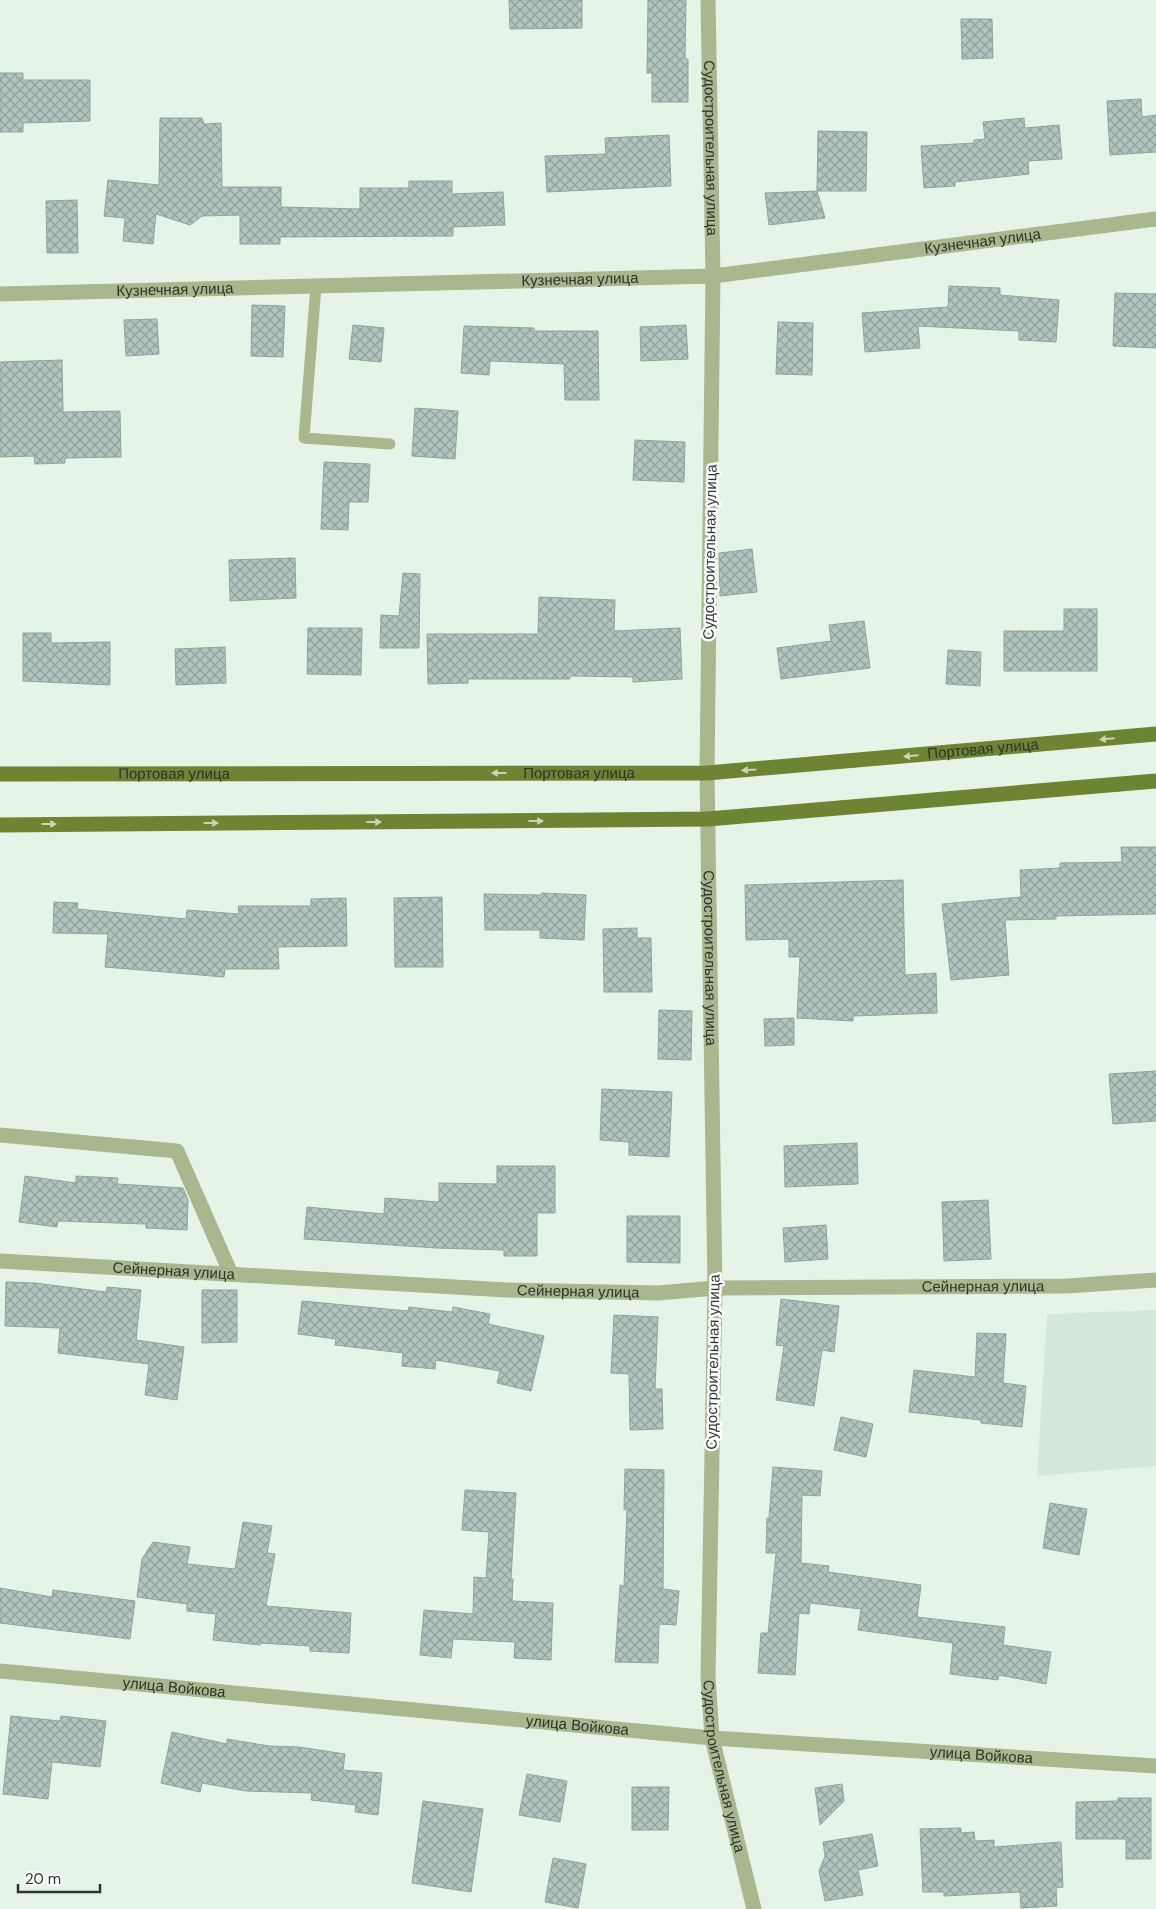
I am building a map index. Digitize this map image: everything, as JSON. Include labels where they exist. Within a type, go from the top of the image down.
[{"type":"main road","name":"Портовая улица","points":[[0,774],[707,773],[1156,734]]},
{"type":"main road","points":[[0,825],[708,819],[1156,781]]},
{"type":"street","name":"Судостроительная улица","points":[[708,0],[713,276],[707,773],[715,1288],[708,1676],[712,1738],[754,1909]]},
{"type":"street","name":"Кузнечная улица","points":[[0,294],[713,276],[1156,219]]},
{"type":"street","points":[[0,1135],[177,1151],[231,1274]]},
{"type":"street","name":"Сейнерная улица","points":[[0,1260],[507,1290],[658,1293],[715,1288],[1067,1286],[1156,1280]]},
{"type":"street","name":"улица Войкова","points":[[0,1671],[712,1738],[1156,1766]]},
{"type":"lane","points":[[316,286],[304,438],[390,444]]},
{"type":"shaded area","points":[[1156,1310],[1156,1466],[1037,1476],[1047,1314]]},
{"type":"building","points":[[509,0],[582,0],[582,28],[510,29]]},
{"type":"building","points":[[648,0],[686,0],[685,59],[688,59],[688,102],[652,102],[652,73],[647,73]]},
{"type":"building","points":[[961,19],[992,19],[993,58],[962,59]]},
{"type":"building","points":[[0,73],[23,73],[23,80],[90,80],[90,121],[23,123],[23,132],[0,132]]},
{"type":"building","points":[[1141,99],[1142,117],[1156,115],[1156,152],[1110,155],[1107,101]]},
{"type":"building","points":[[160,118],[202,118],[204,124],[221,123],[222,187],[281,187],[281,207],[360,209],[360,188],[409,188],[409,181],[452,181],[452,194],[503,192],[505,225],[453,227],[453,236],[280,237],[280,244],[240,244],[240,215],[202,216],[190,225],[156,214],[153,244],[123,241],[125,218],[104,216],[108,180],[159,185]]},
{"type":"building","points":[[1024,118],[1025,128],[1059,125],[1062,159],[1028,161],[1029,174],[955,182],[955,186],[924,188],[921,146],[974,143],[974,140],[985,139],[983,122]]},
{"type":"building","points":[[818,131],[867,132],[866,191],[817,191]]},
{"type":"building","points":[[669,135],[671,186],[547,192],[545,156],[606,154],[605,138]]},
{"type":"building","points":[[817,191],[825,218],[769,225],[765,193]]},
{"type":"building","points":[[77,200],[78,253],[47,253],[46,201]]},
{"type":"building","points":[[949,286],[1000,288],[1000,295],[1059,300],[1056,342],[1019,340],[1019,331],[918,326],[920,348],[865,352],[862,313],[948,307]]},
{"type":"building","points":[[1115,293],[1156,294],[1156,348],[1113,346]]},
{"type":"building","points":[[252,305],[285,306],[283,357],[251,356]]},
{"type":"building","points":[[157,319],[159,354],[126,356],[124,320]]},
{"type":"building","points":[[778,322],[813,323],[812,375],[776,374]]},
{"type":"building","points":[[353,325],[384,328],[381,362],[349,359]]},
{"type":"building","points":[[686,325],[688,359],[641,361],[640,327]]},
{"type":"building","points":[[464,326],[534,328],[534,331],[598,331],[599,400],[565,400],[564,364],[490,361],[489,375],[461,373]]},
{"type":"building","points":[[62,360],[63,412],[120,411],[121,457],[65,458],[65,463],[35,464],[34,456],[0,457],[0,362]]},
{"type":"building","points":[[415,408],[458,411],[455,459],[412,456]]},
{"type":"building","points":[[635,440],[685,442],[684,482],[633,480]]},
{"type":"building","points":[[324,462],[370,464],[368,502],[349,502],[348,530],[321,529]]},
{"type":"building","points":[[752,549],[757,592],[720,596],[719,553]]},
{"type":"building","points":[[295,558],[296,598],[230,601],[229,560]]},
{"type":"building","points":[[403,573],[420,574],[419,648],[380,648],[381,615],[399,616]]},
{"type":"building","points":[[539,597],[615,600],[614,631],[680,628],[682,679],[633,682],[633,677],[570,676],[570,679],[468,679],[468,683],[428,684],[427,634],[538,634]]},
{"type":"building","points":[[1064,609],[1097,609],[1097,671],[1004,671],[1004,631],[1064,631]]},
{"type":"building","points":[[864,621],[870,668],[781,679],[777,648],[831,641],[829,625]]},
{"type":"building","points":[[308,628],[362,628],[361,675],[307,674]]},
{"type":"building","points":[[23,633],[51,633],[51,643],[110,642],[110,685],[23,681]]},
{"type":"building","points":[[225,647],[226,683],[176,685],[175,649]]},
{"type":"building","points":[[948,650],[981,652],[980,686],[946,684]]},
{"type":"building","points":[[1121,847],[1156,847],[1156,914],[1056,916],[1056,919],[1005,920],[1009,975],[951,980],[942,904],[1021,897],[1020,870],[1060,868],[1060,863],[1122,862]]},
{"type":"building","points":[[903,880],[905,975],[936,973],[937,1013],[853,1016],[853,1021],[797,1018],[800,957],[789,957],[789,939],[746,940],[745,885]]},
{"type":"building","points":[[542,893],[586,895],[584,940],[540,938],[540,930],[485,930],[484,894],[541,895]]},
{"type":"building","points":[[442,897],[443,967],[395,967],[394,898]]},
{"type":"building","points":[[346,898],[347,946],[278,947],[279,969],[225,969],[224,977],[105,967],[108,934],[53,933],[54,902],[78,903],[77,909],[186,919],[187,910],[239,914],[238,906],[311,906],[311,899]]},
{"type":"building","points":[[637,928],[637,938],[651,938],[652,992],[604,992],[603,929]]},
{"type":"building","points":[[659,1010],[692,1011],[691,1060],[658,1059]]},
{"type":"building","points":[[794,1018],[794,1045],[765,1046],[764,1019]]},
{"type":"building","points":[[1156,1071],[1156,1121],[1113,1124],[1109,1074]]},
{"type":"building","points":[[602,1089],[672,1092],[669,1157],[629,1155],[629,1142],[600,1140]]},
{"type":"building","points":[[857,1143],[858,1184],[785,1187],[784,1146]]},
{"type":"building","points":[[497,1166],[555,1166],[555,1213],[537,1213],[537,1256],[504,1256],[504,1250],[436,1248],[304,1239],[307,1207],[384,1214],[385,1198],[439,1202],[439,1183],[497,1184]]},
{"type":"building","points":[[25,1176],[76,1183],[76,1176],[118,1178],[117,1184],[183,1188],[188,1200],[187,1230],[146,1228],[146,1224],[58,1221],[57,1227],[19,1222]]},
{"type":"building","points":[[988,1200],[991,1259],[944,1261],[942,1202]]},
{"type":"building","points":[[627,1216],[680,1216],[680,1263],[627,1262]]},
{"type":"building","points":[[826,1225],[828,1259],[785,1262],[783,1228]]},
{"type":"building","points":[[6,1282],[35,1283],[106,1292],[107,1287],[141,1290],[136,1340],[184,1347],[177,1400],[145,1395],[149,1364],[58,1353],[60,1328],[5,1326]]},
{"type":"building","points":[[202,1290],[237,1290],[237,1342],[202,1343]]},
{"type":"building","points":[[781,1299],[839,1306],[834,1352],[822,1350],[814,1406],[776,1400],[784,1346],[776,1345]]},
{"type":"building","points":[[302,1301],[408,1311],[409,1307],[452,1312],[453,1307],[490,1314],[488,1324],[544,1336],[531,1391],[497,1383],[500,1371],[436,1360],[435,1369],[402,1366],[403,1353],[335,1345],[336,1339],[298,1334]]},
{"type":"building","points":[[614,1315],[658,1317],[655,1389],[662,1389],[663,1429],[630,1430],[629,1374],[611,1373]]},
{"type":"building","points":[[977,1333],[1006,1334],[1003,1383],[1026,1386],[1022,1427],[981,1423],[981,1420],[909,1412],[914,1370],[975,1377]]},
{"type":"building","points":[[841,1417],[873,1424],[866,1457],[834,1450]]},
{"type":"building","points":[[773,1467],[822,1471],[820,1496],[802,1495],[801,1563],[829,1566],[828,1572],[921,1585],[917,1617],[1005,1627],[1003,1645],[1051,1652],[1046,1684],[999,1675],[998,1680],[950,1674],[953,1643],[858,1630],[861,1609],[810,1603],[809,1614],[799,1613],[795,1675],[758,1673],[761,1633],[768,1633],[776,1553],[766,1553],[767,1518],[769,1518]]},
{"type":"building","points":[[625,1469],[664,1470],[663,1589],[679,1591],[676,1625],[659,1624],[658,1663],[615,1662],[620,1585],[624,1586],[627,1510],[624,1509]]},
{"type":"building","points":[[465,1490],[516,1493],[511,1579],[513,1579],[512,1601],[553,1603],[551,1660],[514,1658],[515,1642],[453,1639],[451,1658],[420,1655],[424,1610],[473,1614],[474,1577],[486,1578],[489,1532],[462,1530]]},
{"type":"building","points":[[1050,1503],[1087,1509],[1079,1555],[1043,1548]]},
{"type":"building","points":[[243,1522],[272,1526],[267,1553],[275,1554],[266,1606],[351,1613],[349,1653],[310,1651],[310,1646],[260,1643],[260,1645],[213,1640],[216,1614],[187,1611],[187,1604],[137,1597],[142,1559],[153,1542],[190,1547],[187,1564],[235,1569]]},
{"type":"building","points":[[0,1588],[52,1597],[53,1590],[135,1601],[130,1639],[0,1623]]},
{"type":"building","points":[[11,1716],[60,1721],[61,1716],[106,1721],[100,1767],[52,1762],[48,1799],[3,1794]]},
{"type":"building","points":[[172,1732],[227,1744],[227,1739],[269,1746],[299,1747],[345,1754],[343,1770],[382,1773],[378,1815],[355,1812],[356,1805],[311,1800],[312,1793],[246,1791],[202,1783],[200,1792],[161,1783]]},
{"type":"building","points":[[527,1774],[567,1781],[560,1822],[519,1815]]},
{"type":"building","points":[[842,1784],[844,1801],[820,1825],[815,1788]]},
{"type":"building","points":[[632,1787],[669,1787],[668,1830],[632,1830]]},
{"type":"building","points":[[1118,1798],[1151,1798],[1151,1859],[1126,1859],[1126,1839],[1076,1839],[1076,1802],[1118,1801]]},
{"type":"building","points":[[423,1801],[483,1809],[471,1892],[412,1883]]},
{"type":"building","points":[[961,1828],[961,1833],[974,1832],[975,1841],[994,1840],[994,1847],[1061,1842],[1063,1887],[1056,1888],[1057,1906],[1021,1908],[1020,1892],[944,1896],[944,1892],[923,1892],[920,1829]]},
{"type":"building","points":[[872,1834],[878,1866],[858,1870],[863,1895],[825,1901],[819,1871],[825,1856],[823,1842]]},
{"type":"building","points":[[553,1858],[586,1864],[578,1908],[545,1902]]}]
